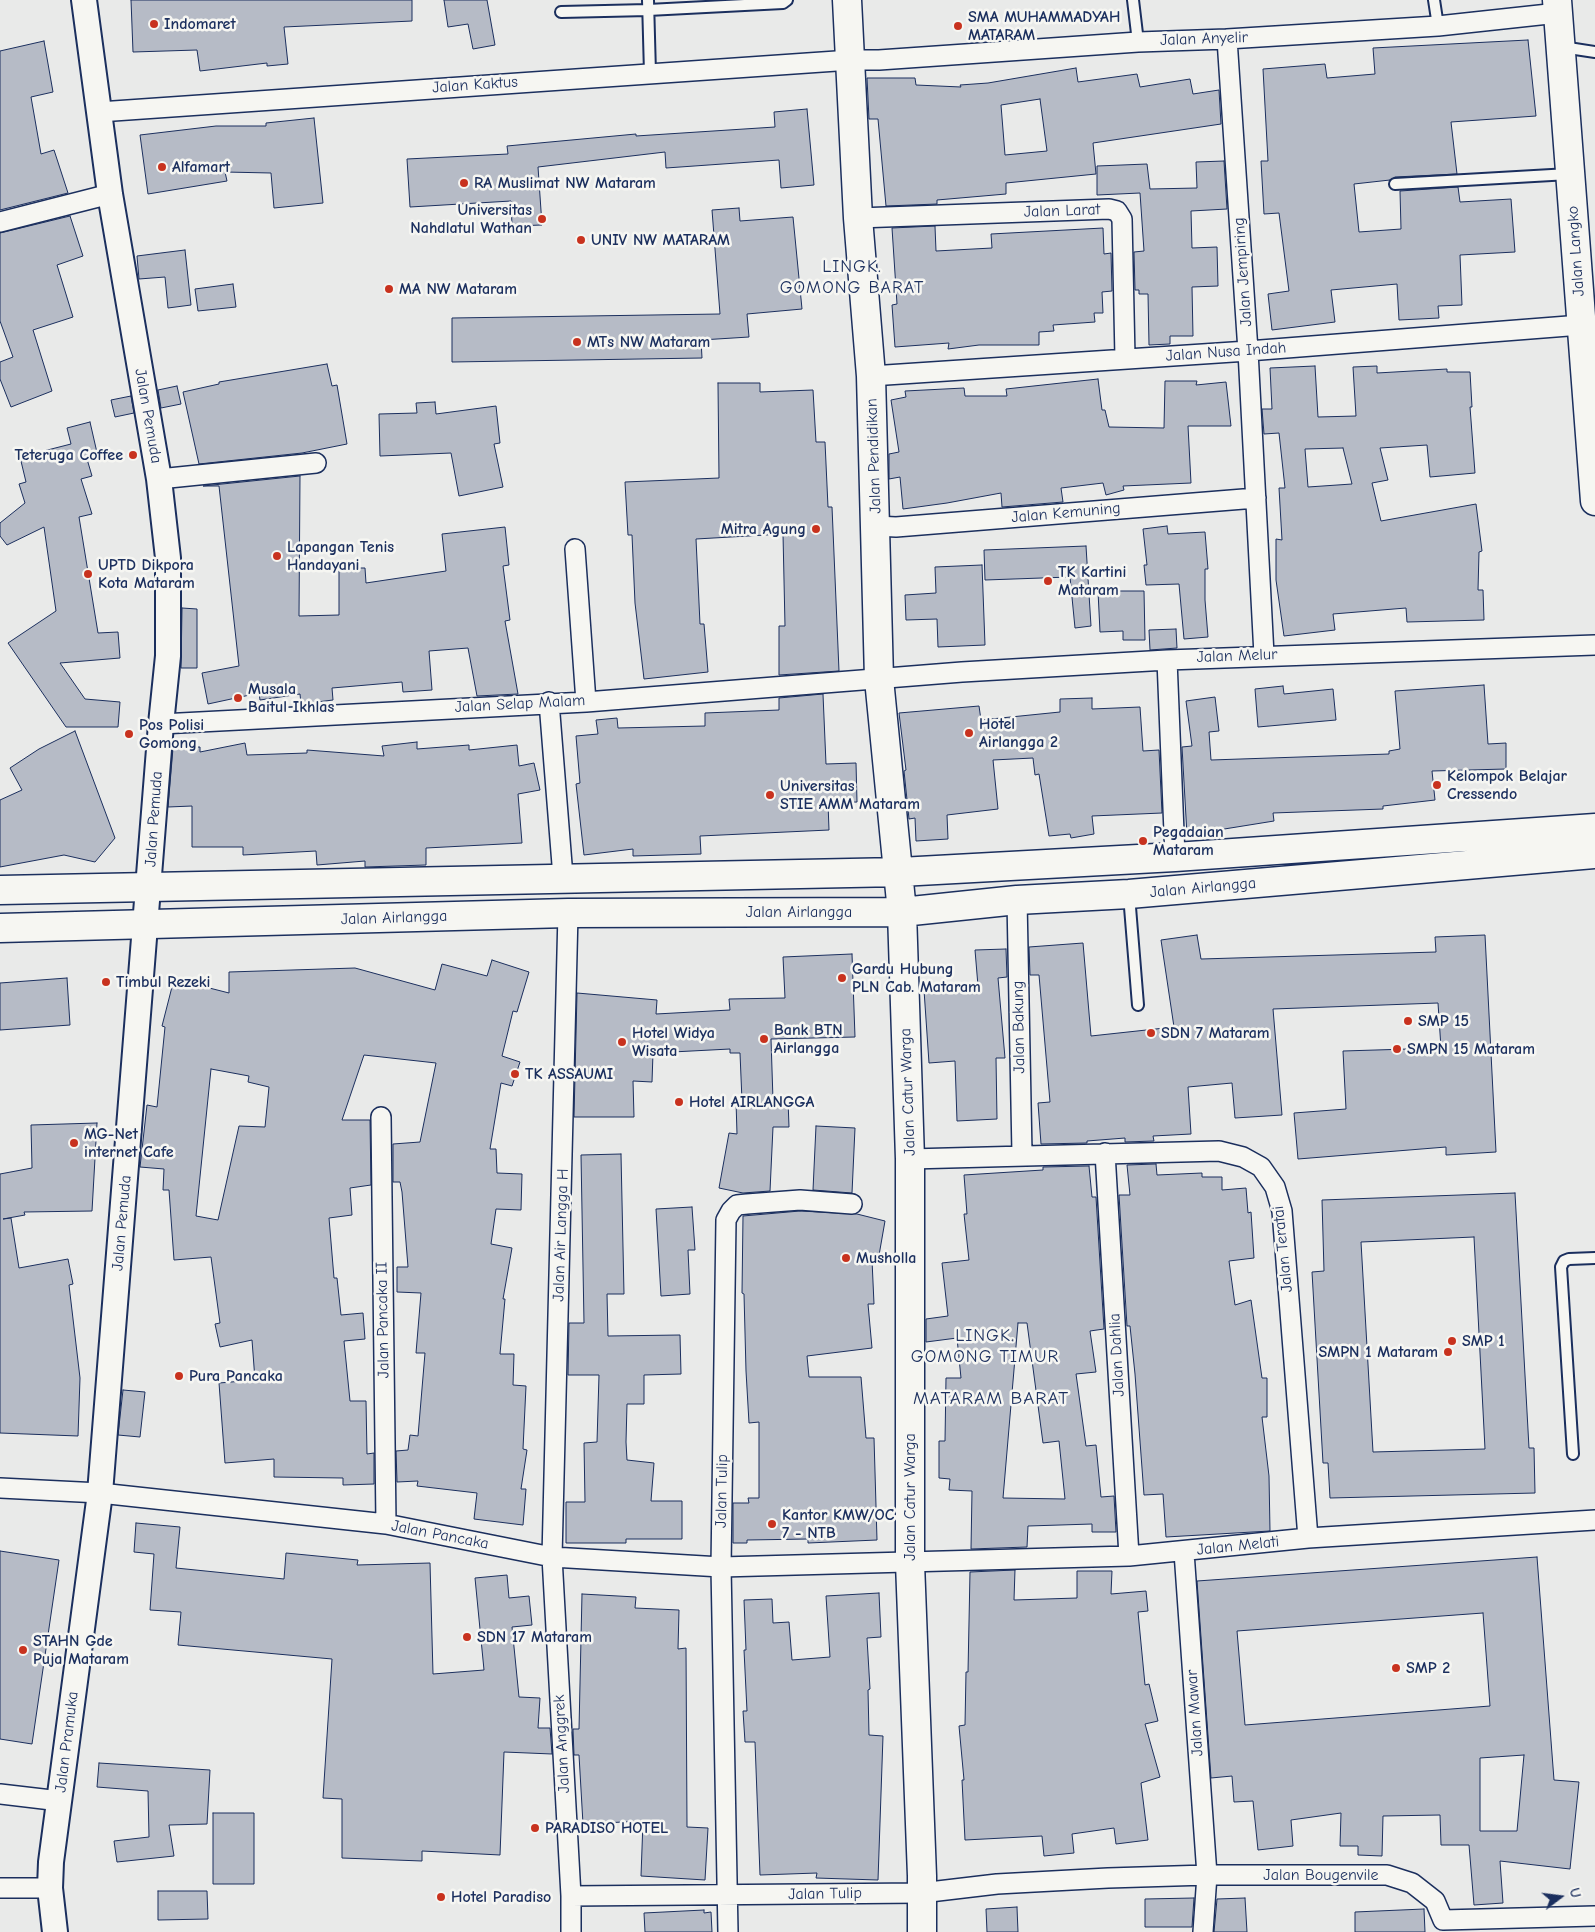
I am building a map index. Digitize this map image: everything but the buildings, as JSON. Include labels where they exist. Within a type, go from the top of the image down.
[{"type":"main road","name":"Jalan Pendidikan","points":[[847,0],[858,218],[871,376],[879,679],[900,872],[902,912]]},
{"type":"main road","name":"Jalan Langko","points":[[1557,6],[1562,47],[1570,174],[1588,325],[1595,502]]},
{"type":"main road","name":"Jalan Airlangga","points":[[0,890],[563,877],[900,872],[1595,828]]},
{"type":"main road","name":"Jalan Airlangga","points":[[0,928],[568,914],[902,912],[1017,900],[1129,894],[1595,854]]},
{"type":"main road","name":"Jalan Catur Warga","points":[[902,912],[910,1159],[910,1564],[922,1876],[922,1932]]},
{"type":"street","name":"Jalan Pemuda","points":[[84,0],[110,194],[159,479],[168,558],[168,656],[100,1493]]},
{"type":"street","name":"Jalan Anyelir","points":[[851,60],[880,60],[1138,42],[1227,39],[1438,26],[1557,6]]},
{"type":"street","name":"Jalan Jempiring","points":[[1227,39],[1248,351],[1264,655]]},
{"type":"street","name":"Jalan Kaktus","points":[[99,112],[851,60]]},
{"type":"street","points":[[0,222],[110,194]]},
{"type":"street","name":"Jalan Larat","points":[[858,218],[1109,209],[1117,211],[1122,219],[1125,358]]},
{"type":"street","name":"Jalan Nusa Indah","points":[[871,376],[1248,351],[1588,325]]},
{"type":"street","points":[[159,479],[316,463]]},
{"type":"street","name":"Jalan Kemuning","points":[[876,526],[896,527],[1256,498]]},
{"type":"street","points":[[575,549],[586,702]]},
{"type":"street","name":"Jalan Melur","points":[[879,679],[1264,655],[1595,645]]},
{"type":"street","points":[[1167,660],[1175,856]]},
{"type":"street","name":"Jalan Selap Malam","points":[[161,724],[549,702],[586,702],[879,679]]},
{"type":"street","points":[[549,702],[563,877]]},
{"type":"street","name":"Jalan Bakung","points":[[1017,900],[1022,1154]]},
{"type":"street","name":"Jalan Air Langga H","points":[[552,1557],[568,914]]},
{"type":"street","name":"Jalan Pancaka II","points":[[381,1117],[386,1524]]},
{"type":"street","name":"Jalan Teratai","points":[[910,1159],[1022,1154],[1219,1151],[1243,1157],[1261,1167],[1275,1187],[1282,1211],[1308,1538]]},
{"type":"street","name":"Jalan Dahlia","points":[[1105,1153],[1129,1556]]},
{"type":"street","name":"Jalan Tulip","points":[[728,1932],[721,1567],[726,1220],[737,1205],[800,1200],[852,1204]]},
{"type":"street","name":"Jalan Pancaka","points":[[0,1488],[100,1493],[386,1524],[552,1557],[721,1567],[880,1564]]},
{"type":"street","name":"Jalan Pramuka","points":[[55,1932],[50,1888],[51,1862],[100,1493]]},
{"type":"street","name":"Jalan Melati","points":[[880,1564],[1129,1556],[1184,1552],[1308,1538],[1595,1520]]},
{"type":"street","name":"Jalan Mawar","points":[[1184,1552],[1207,1875],[1202,1932]]},
{"type":"street","name":"Jalan Anggrek","points":[[552,1557],[571,1896],[571,1932]]},
{"type":"street","points":[[0,1794],[60,1801]]},
{"type":"street","name":"Jalan Bougenvile","points":[[921,1893],[997,1884],[1207,1875],[1387,1876],[1412,1883],[1435,1901],[1443,1926],[1595,1916]]},
{"type":"street","points":[[0,1888],[50,1888]]},
{"type":"street","name":"Jalan Tulip","points":[[571,1896],[921,1893]]},
{"type":"lane","points":[[561,12],[648,5],[783,2],[787,0]]},
{"type":"lane","points":[[1133,0],[1138,42]]},
{"type":"lane","points":[[1434,0],[1438,26]]},
{"type":"lane","points":[[648,5],[650,74]]},
{"type":"lane","points":[[1562,47],[1595,52]]},
{"type":"lane","points":[[1396,184],[1570,174]]},
{"type":"lane","points":[[1129,894],[1138,1005]]},
{"type":"lane","points":[[1573,1454],[1561,1267],[1564,1261],[1570,1259],[1595,1258]]},
{"type":"place","name":"Indomaret","points":[[154,24]]},
{"type":"place","name":"SMA MUHAMMADYAH MATARAM","points":[[958,26]]},
{"type":"place","name":"Alfamart","points":[[162,167]]},
{"type":"place","name":"RA Muslimat NW Mataram","points":[[464,183]]},
{"type":"place","name":"Universitas Nahdlatul Wathan","points":[[542,219]]},
{"type":"place","name":"UNIV NW MATARAM","points":[[581,240]]},
{"type":"place","name":"MA NW Mataram","points":[[389,289]]},
{"type":"place","name":"MTs NW Mataram","points":[[577,342]]},
{"type":"place","name":"Teteruga Coffee","points":[[133,455]]},
{"type":"place","name":"Mitra Agung","points":[[816,529]]},
{"type":"place","name":"Lapangan Tenis Handayani","points":[[277,556]]},
{"type":"place","name":"UPTD Dikpora Kota Mataram","points":[[88,574]]},
{"type":"place","name":"TK Kartini Mataram","points":[[1048,581]]},
{"type":"place","name":"Musala Baitul Ikhlas","points":[[238,698]]},
{"type":"place","name":"Hotel Airlangga 2","points":[[969,733]]},
{"type":"place","name":"Pos Polisi Gomong","points":[[129,734]]},
{"type":"place","name":"Kelompok Belajar Cressendo","points":[[1437,785]]},
{"type":"place","name":"Universitas STIE AMM Mataram","points":[[770,795]]},
{"type":"place","name":"Pegadaian Mataram","points":[[1143,841]]},
{"type":"place","name":"Gardu Hubung PLN Cab. Mataram","points":[[842,978]]},
{"type":"place","name":"Timbul Rezeki","points":[[106,982]]},
{"type":"place","name":"SMP 15","points":[[1408,1021]]},
{"type":"place","name":"SDN 7 Mataram","points":[[1151,1033]]},
{"type":"place","name":"Bank BTN Airlangga","points":[[764,1039]]},
{"type":"place","name":"Hotel Widya Wisata","points":[[622,1042]]},
{"type":"place","name":"SMPN 15 Mataram","points":[[1397,1049]]},
{"type":"place","name":"TK ASSAUMI","points":[[515,1074]]},
{"type":"place","name":"Hotel AIRLANGGA","points":[[679,1102]]},
{"type":"place","name":"MG-Net internet Cafe","points":[[74,1143]]},
{"type":"place","name":"Musholla","points":[[846,1258]]},
{"type":"place","name":"SMP 1","points":[[1452,1341]]},
{"type":"place","name":"SMPN 1 Mataram","points":[[1448,1352]]},
{"type":"place","name":"Pura Pancaka","points":[[179,1376]]},
{"type":"place","name":"Kantor KMW/OC 7 - NTB","points":[[772,1524]]},
{"type":"place","name":"SDN 17 Mataram","points":[[467,1637]]},
{"type":"place","name":"STAHN Gde Puja Mataram","points":[[23,1650]]},
{"type":"place","name":"SMP 2","points":[[1396,1668]]},
{"type":"place","name":"PARADISO HOTEL","points":[[535,1828]]},
{"type":"place","name":"Hotel Paradiso","points":[[441,1897]]},
{"type":"district","name":"LINGK. GOMONG BARAT","points":[[852,277]]},
{"type":"district","name":"LINGK. GOMONG TIMUR","points":[[985,1346]]},
{"type":"district","name":"MATARAM BARAT","points":[[991,1399]]}]
